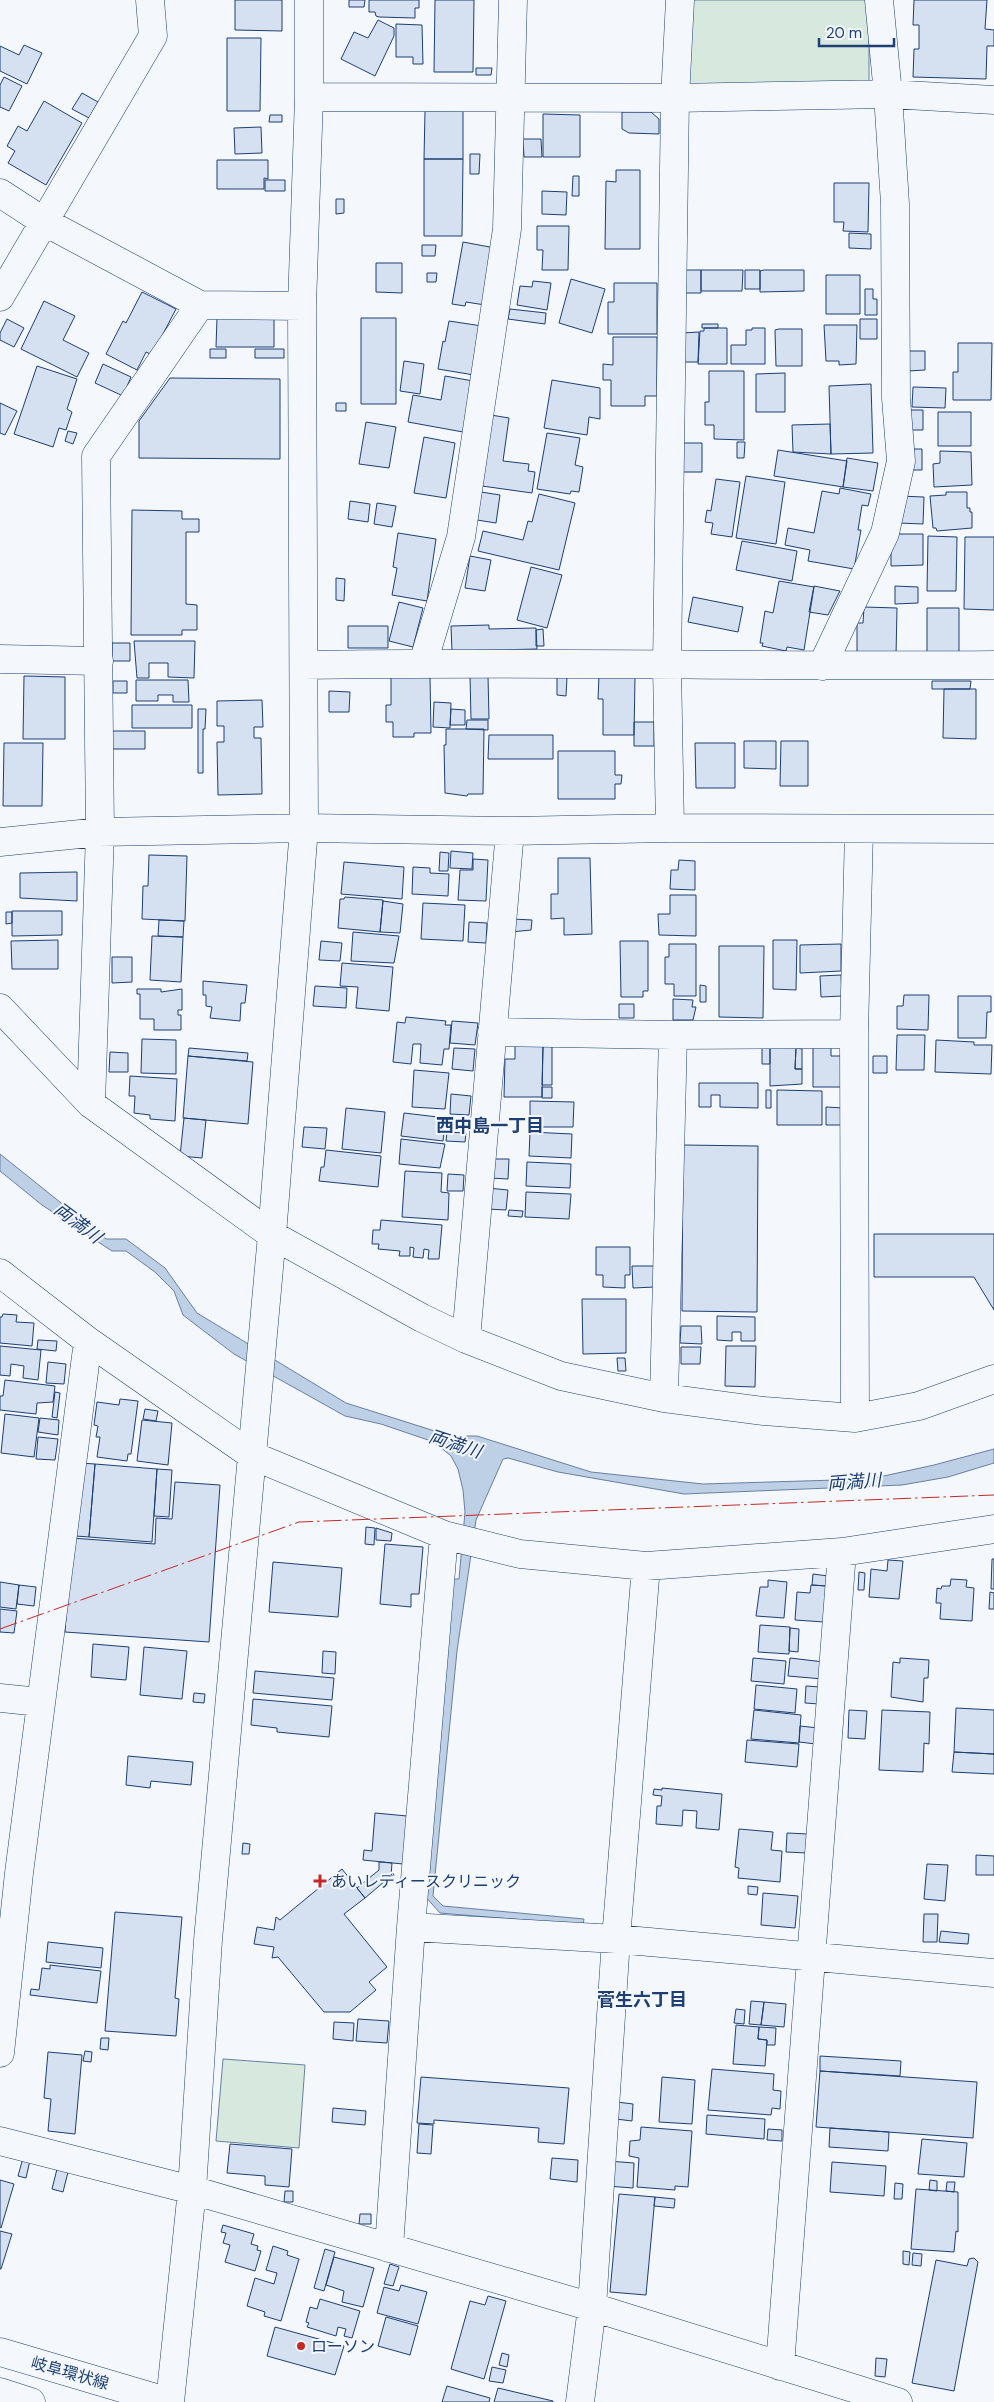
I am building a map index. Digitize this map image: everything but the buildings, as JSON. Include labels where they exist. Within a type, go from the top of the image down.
[{"type":"street","points":[[0,298],[153,36],[150,0]]},
{"type":"street","points":[[170,2402],[192,2190],[208,1940],[246,1514],[253,1456],[304,828],[302,306],[309,97],[309,0]]},
{"type":"street","points":[[423,663],[461,537],[507,229],[513,0]]},
{"type":"street","points":[[670,828],[667,666],[674,98],[680,0]]},
{"type":"street","points":[[822,666],[885,533],[901,461],[896,398],[895,204],[888,94],[879,0]]},
{"type":"street","points":[[309,97],[674,98],[888,94],[994,100]]},
{"type":"street","points":[[0,193],[44,221],[200,305],[302,306]]},
{"type":"street","points":[[91,1104],[100,832],[96,456],[200,305]]},
{"type":"street","points":[[0,660],[99,661]]},
{"type":"street","points":[[304,665],[423,663],[667,666],[994,665]]},
{"type":"street","points":[[0,842],[100,832],[304,828],[510,831],[670,828],[994,829]]},
{"type":"street","points":[[855,1418],[854,1034],[859,830]]},
{"type":"street","points":[[466,1339],[510,831]]},
{"type":"street","points":[[0,1008],[91,1104],[272,1235],[422,1318],[466,1339],[561,1376],[664,1398],[764,1411],[855,1418],[919,1406],[994,1379]]},
{"type":"street","points":[[492,1032],[673,1035],[854,1034]]},
{"type":"street","points":[[664,1398],[673,1035]]},
{"type":"street","points":[[0,1273],[88,1341],[253,1456],[444,1535],[520,1554],[646,1566],[842,1552],[994,1529]]},
{"type":"street","points":[[0,2054],[40,1702],[88,1341]]},
{"type":"street","points":[[389,2248],[411,1927],[444,1535]]},
{"type":"street","points":[[780,2366],[842,1552]]},
{"type":"street","points":[[580,2402],[592,2307],[616,1939],[646,1566]]},
{"type":"street","points":[[0,1698],[40,1702]]},
{"type":"street","points":[[411,1927],[616,1939],[994,1973]]},
{"type":"street","points":[[0,2141],[192,2190],[592,2307],[898,2402]]},
{"type":"street","name":"岐阜環状線","points":[[0,2352],[170,2402]]},
{"type":"street","points":[[0,2392],[31,2402]]},
{"type":"shaded area","points":[[688,0],[869,0],[869,95],[685,86]]},
{"type":"shaded area","points":[[223,2059],[305,2065],[299,2148],[216,2141]]},
{"type":"water","name":"両満川","points":[[0,1154],[106,1239],[126,1239],[165,1268],[197,1313],[346,1403],[460,1439],[467,1436],[477,1436],[591,1472],[703,1484],[870,1479],[994,1449],[994,1463],[948,1477],[902,1485],[684,1494],[558,1472],[508,1458],[503,1459],[476,1520],[457,1651],[433,1896],[443,1906],[584,1919],[583,1925],[440,1913],[424,1895],[451,1579],[459,1579],[465,1512],[463,1490],[458,1469],[451,1456],[434,1442],[381,1424],[345,1416],[234,1354],[183,1315],[174,1291],[155,1272],[126,1251],[112,1251],[42,1205],[0,1171]]},
{"type":"power","points":[[0,1629],[299,1522],[994,1495]]},
{"type":"place","name":"あいレディースクリニック","points":[[320,1881]]},
{"type":"place","name":"ローソン","points":[[301,2346]]},
{"type":"district","name":"西中島一丁目","points":[[490,1126]]},
{"type":"district","name":"菅生六丁目","points":[[642,2000]]}]
